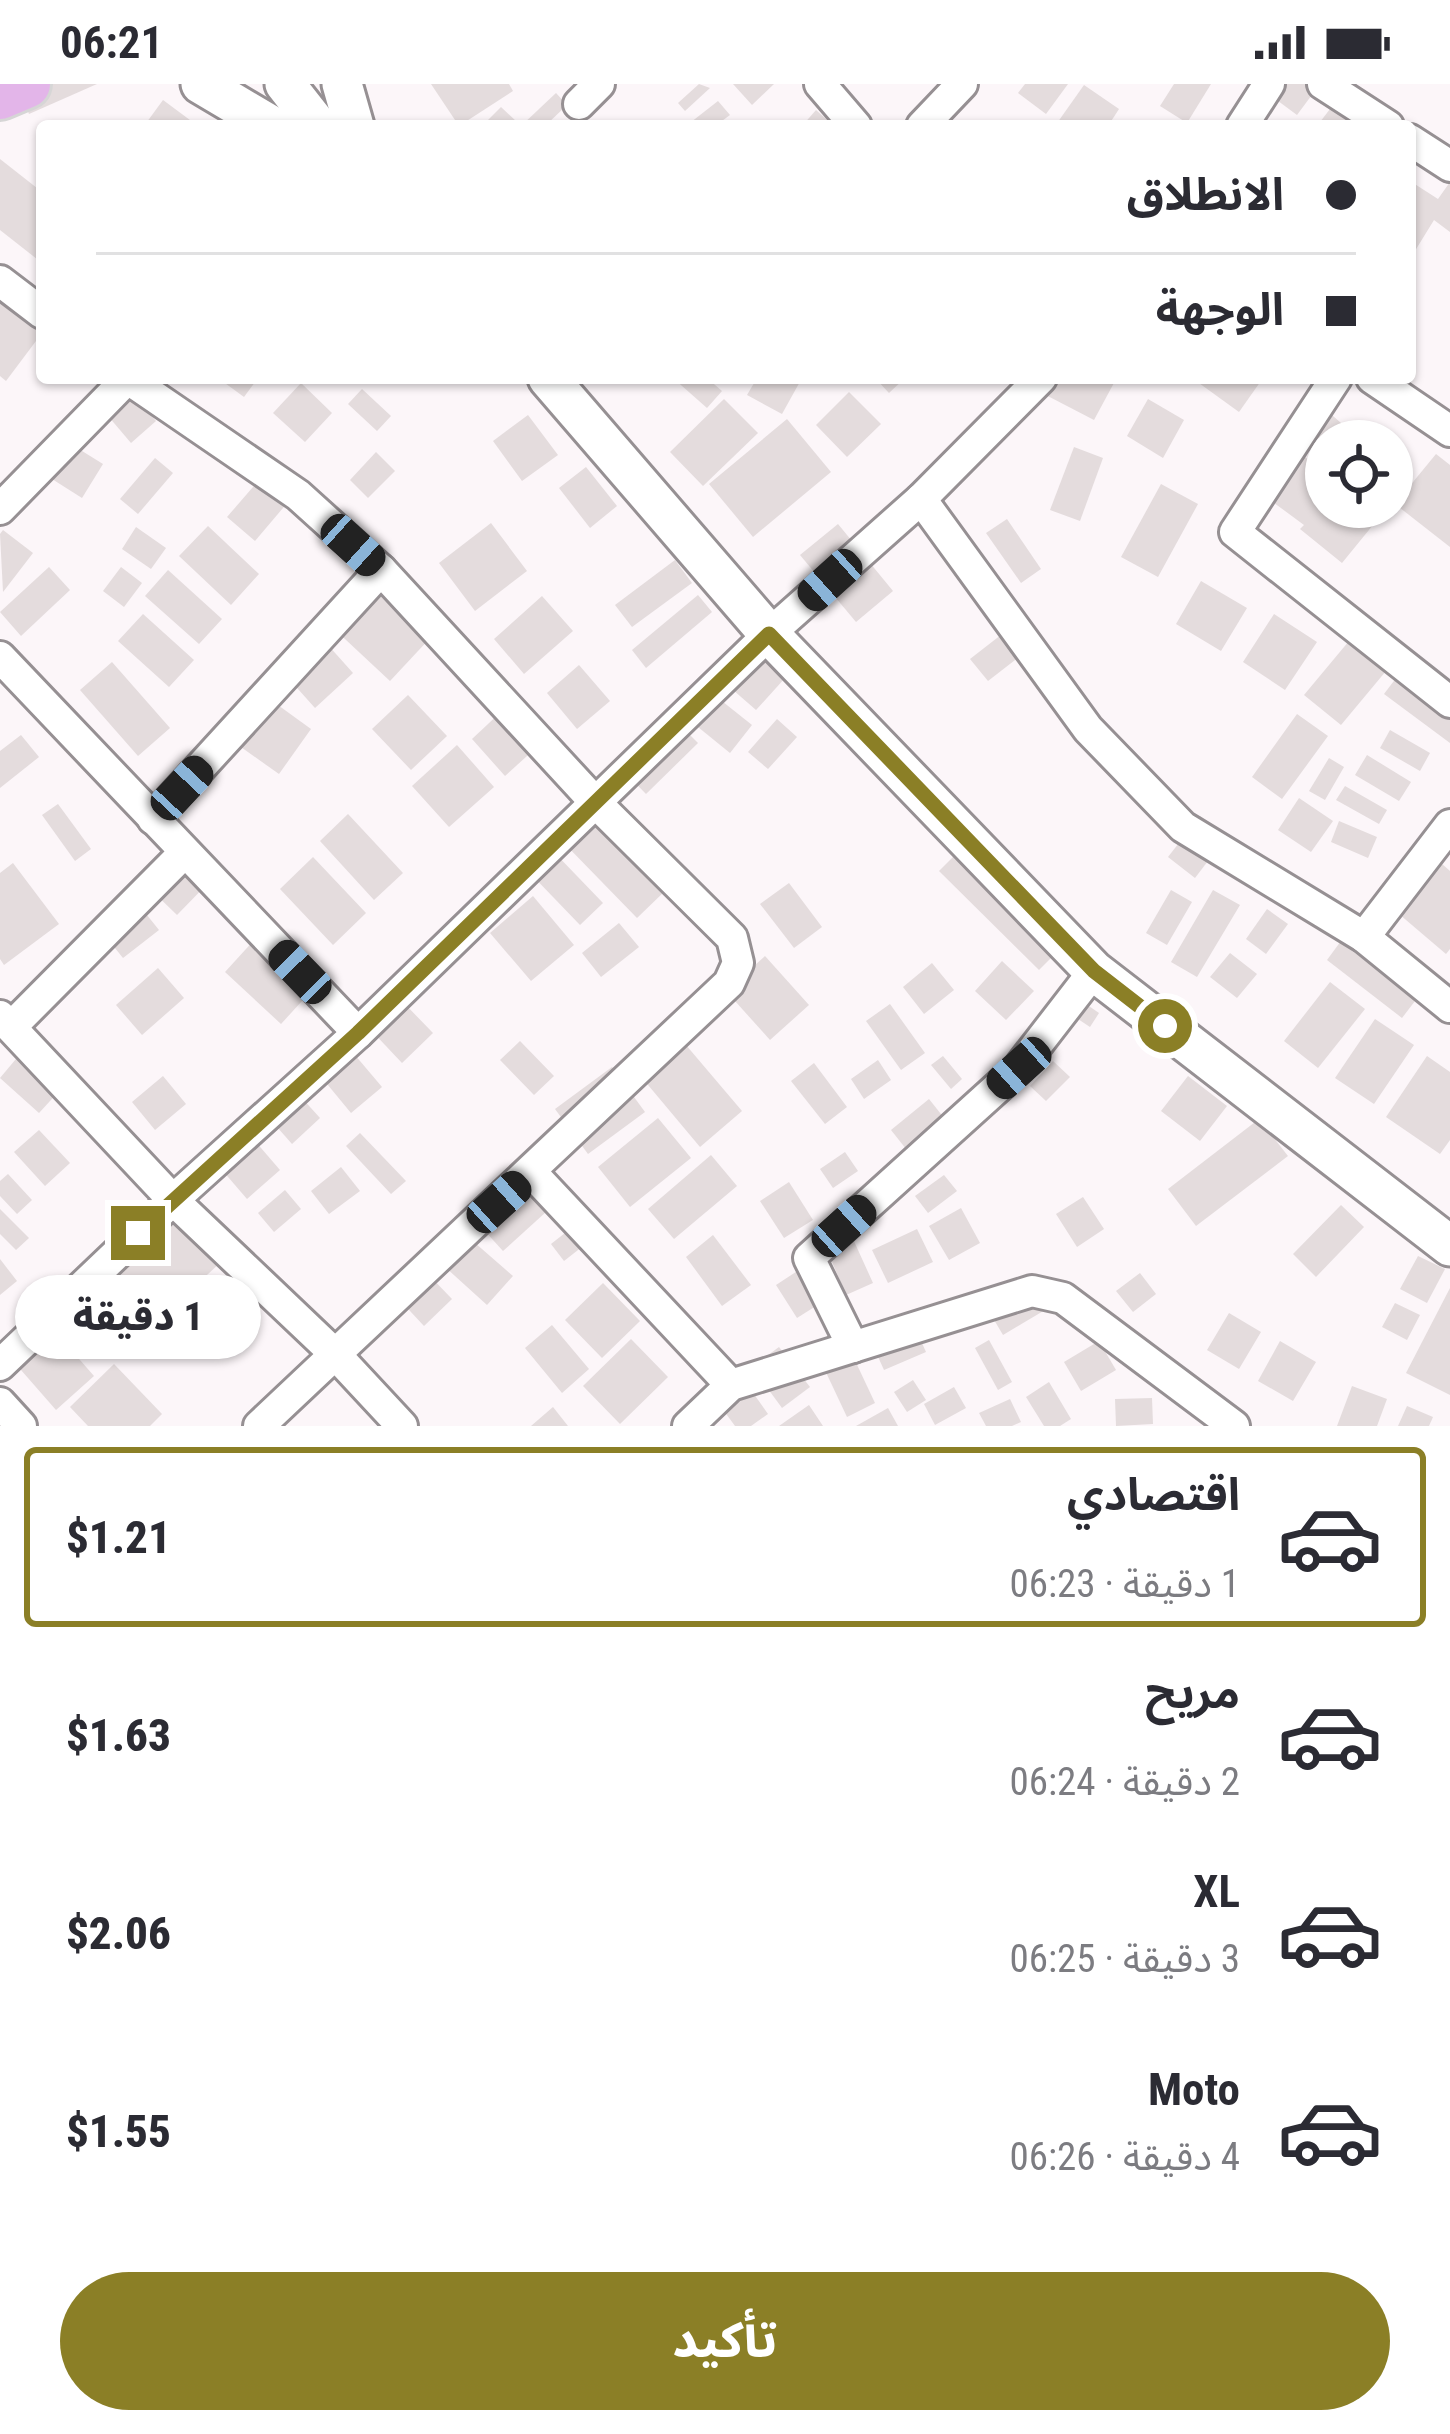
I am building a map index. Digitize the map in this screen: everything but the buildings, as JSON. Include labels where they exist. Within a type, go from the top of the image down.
[{"type":"main road","points":[[0,95],[26,84]]},
{"type":"street","points":[[201,84],[262,120]]},
{"type":"street","points":[[284,84],[313,120]]},
{"type":"street","points":[[342,84],[352,120]]},
{"type":"street","points":[[820,84],[851,120]]},
{"type":"street","points":[[928,120],[962,84]]},
{"type":"street","points":[[1246,120],[1269,84]]},
{"type":"street","points":[[1323,84],[1379,120]]},
{"type":"street","points":[[1416,144],[1450,166]]},
{"type":"street","points":[[0,281],[36,308]]},
{"type":"street","points":[[0,509],[121,384]]},
{"type":"street","points":[[136,384],[298,495],[381,570],[595,802],[732,938],[738,963],[729,983],[259,1426]]},
{"type":"street","points":[[553,384],[769,634],[1094,971],[1450,1246]]},
{"type":"street","points":[[0,1365],[358,1033],[769,634],[921,499],[1035,384]]},
{"type":"street","points":[[1332,384],[1235,532],[1450,702]]},
{"type":"street","points":[[1381,384],[1450,430]]},
{"type":"street","points":[[921,499],[1088,729],[1184,826],[1364,937],[1450,1007]]},
{"type":"street","points":[[153,819],[381,570]]},
{"type":"street","points":[[0,657],[358,1033]]},
{"type":"street","points":[[1364,937],[1450,825]]},
{"type":"street","points":[[184,852],[6,1022],[173,1200],[402,1426]]},
{"type":"street","points":[[853,1347],[809,1258],[1019,1068],[1094,971]]},
{"type":"street","points":[[532,1172],[731,1385]]},
{"type":"street","points":[[688,1426],[731,1385],[1032,1291],[1064,1298],[1234,1426]]},
{"type":"street","points":[[0,1403],[21,1426]]},
{"type":"route","points":[[138,1233],[358,1033],[769,634],[1094,971],[1165,1026]]}]
